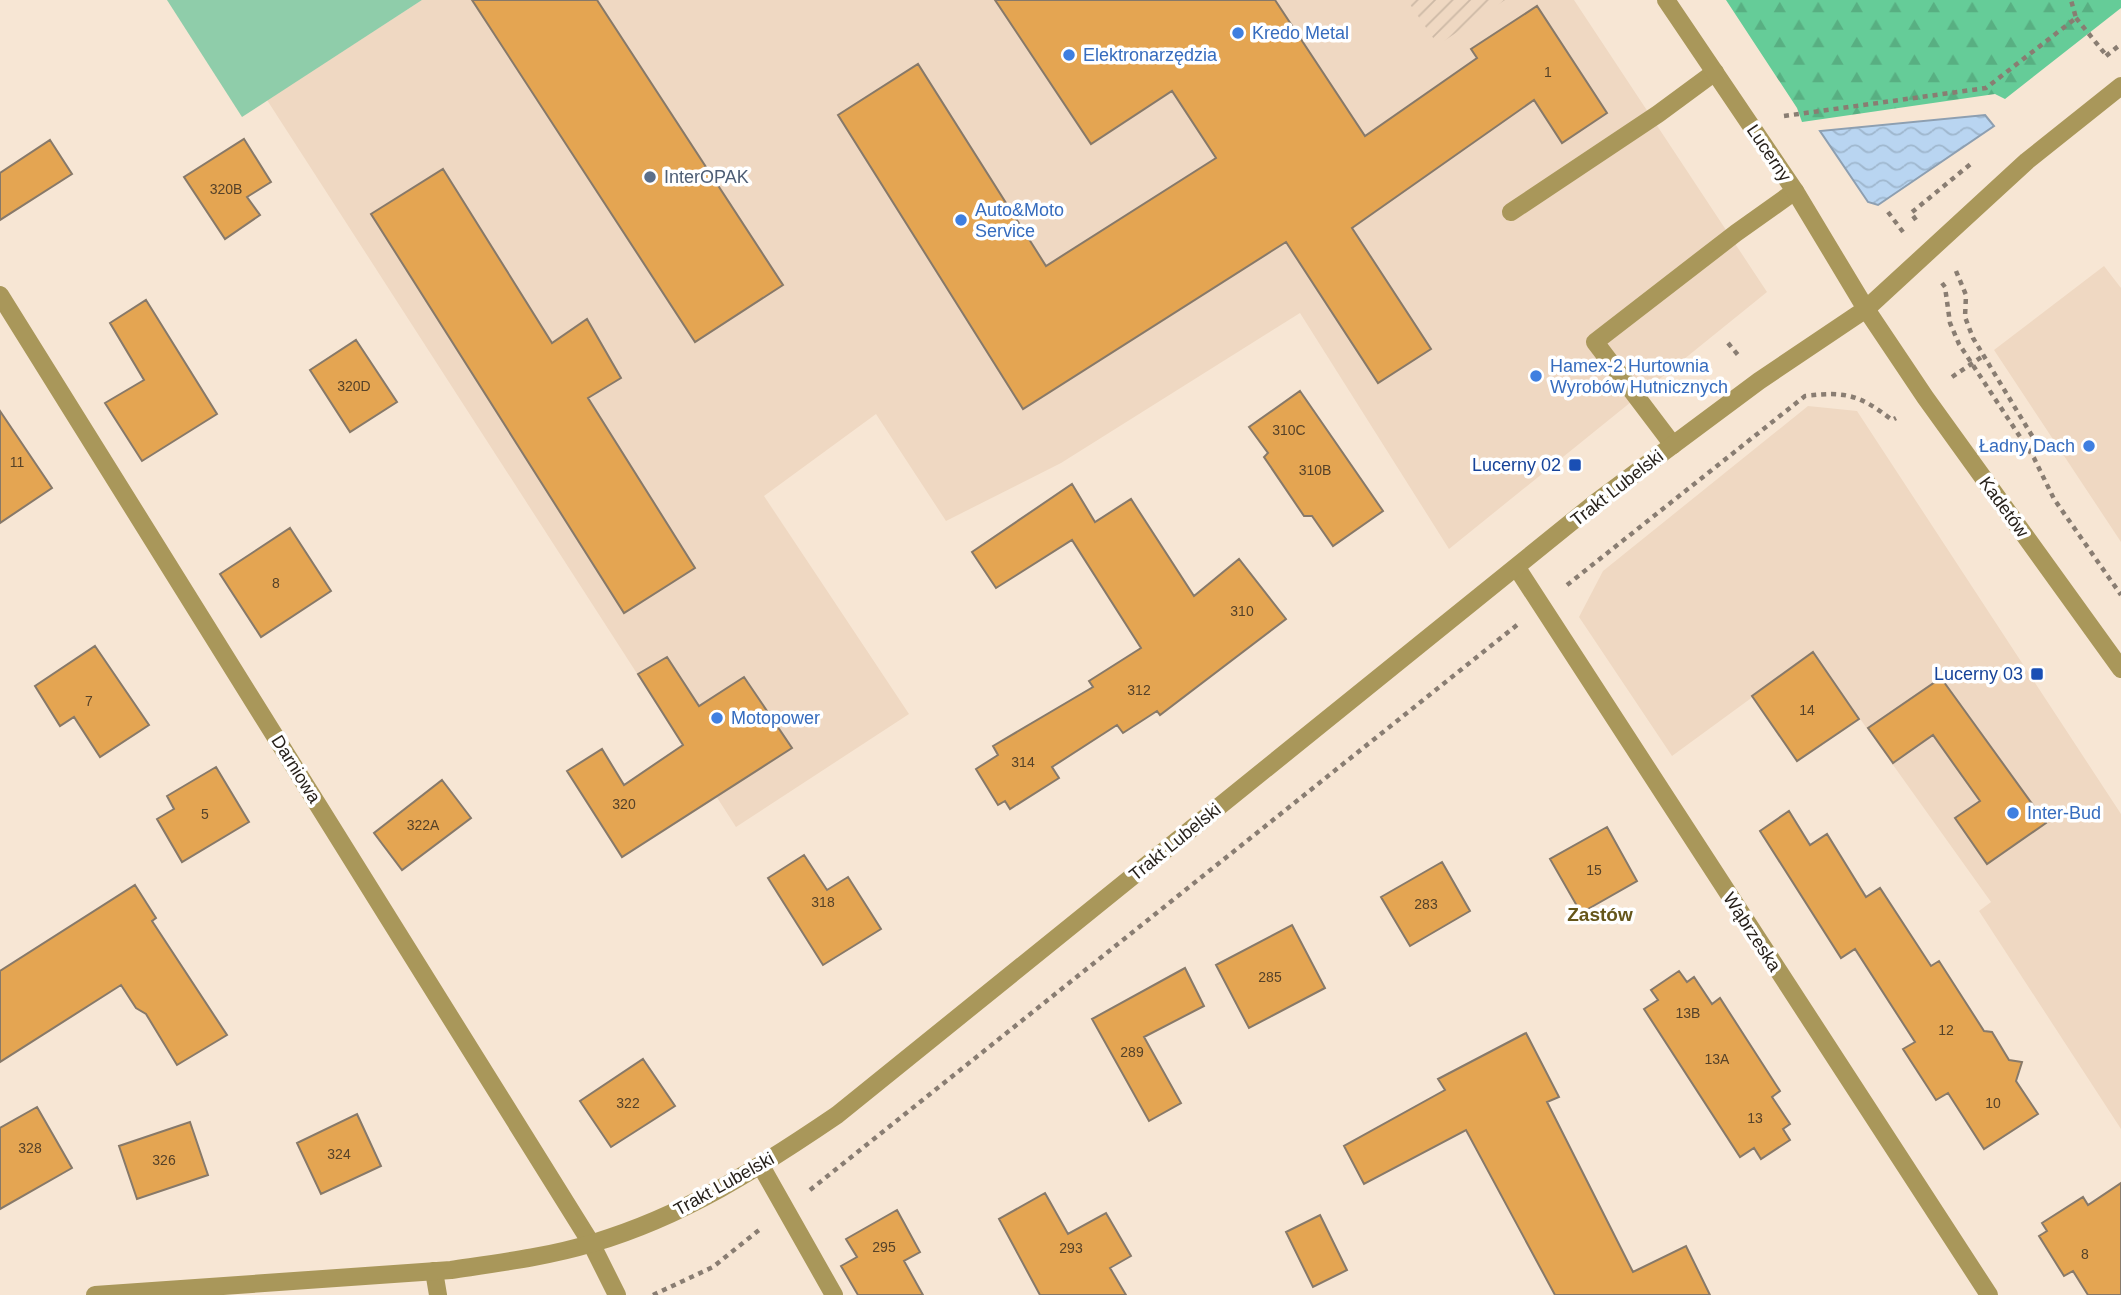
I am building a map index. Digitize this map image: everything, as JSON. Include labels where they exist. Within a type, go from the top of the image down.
[{"type":"street","name":"Lucerny","points":[[1666,0],[1795,191],[1866,309]]},
{"type":"street","points":[[1511,212],[1658,114],[1715,72]]},
{"type":"street","name":"Trakt Lubelski","points":[[95,1295],[434,1271],[507,1262],[592,1243],[667,1216],[761,1166],[837,1115],[1595,503],[1759,381],[1866,309],[2027,161],[2121,86]]},
{"type":"street","points":[[1673,445],[1595,342],[1795,191]]},
{"type":"street","name":"Darniowa","points":[[0,295],[592,1243],[617,1295]]},
{"type":"street","name":"Kadetów","points":[[1866,309],[1925,397],[2121,669]]},
{"type":"street","name":"Wąbrzeska","points":[[1517,568],[1989,1295]]},
{"type":"street","points":[[761,1166],[834,1295]]},
{"type":"street","points":[[434,1271],[438,1295]]},
{"type":"path","points":[[2071,0],[2076,18],[2106,55]]},
{"type":"path","points":[[1776,105],[1784,116],[1986,88],[2076,18]]},
{"type":"path","points":[[1888,212],[1945,287],[1950,323],[1970,364],[2034,458],[2054,499],[2121,595]]},
{"type":"path","points":[[1952,377],[1983,356]]},
{"type":"path","points":[[653,1295],[713,1267],[1805,396],[1835,392],[1868,401],[1892,420],[1896,418]]},
{"type":"shaded area","points":[[422,0],[1574,0],[1767,292],[1449,549],[1300,313],[1061,463],[946,521],[876,414],[764,496],[909,714],[736,827],[267,100]]},
{"type":"shaded area","points":[[1407,0],[1505,0],[1438,45]]},
{"type":"shaded area","name":"Ładny Dach","points":[[2104,266],[2121,288],[2121,542],[1994,350]]},
{"type":"shaded area","points":[[1808,406],[1857,411],[2121,814],[2121,1129],[1979,911],[1991,902],[1813,653],[1672,756],[1579,617],[1603,571]]},
{"type":"green space","points":[[167,0],[422,0],[242,117]]},
{"type":"green space","points":[[1726,0],[2121,0],[2121,8],[2005,99],[1995,94],[1802,122],[1797,108]]},
{"type":"water","points":[[1985,115],[1994,126],[1878,205],[1868,202],[1820,131]]},
{"type":"building","name":"InterOPAK","points":[[472,0],[597,0],[783,285],[695,342]]},
{"type":"building","points":[[995,0],[1275,0],[1365,136],[1477,58],[1471,49],[1537,6],[1607,113],[1562,143],[1534,100],[1352,228],[1431,349],[1378,383],[1286,242],[1023,409],[838,115],[918,64],[1046,266],[1216,158],[1172,91],[1091,144]]},
{"type":"building","points":[[244,139],[271,182],[247,197],[260,215],[225,239],[184,177]]},
{"type":"building","points":[[50,140],[72,174],[0,220],[0,173]]},
{"type":"building","points":[[443,169],[552,343],[587,319],[621,378],[588,398],[695,568],[624,613],[371,214]]},
{"type":"building","points":[[146,300],[217,414],[142,461],[105,403],[144,380],[110,323]]},
{"type":"building","points":[[356,340],[397,402],[350,432],[310,370]]},
{"type":"building","points":[[1300,391],[1383,511],[1333,546],[1312,516],[1304,516],[1264,457],[1268,453],[1249,427]]},
{"type":"building","points":[[0,411],[52,488],[0,523]]},
{"type":"building","points":[[1072,484],[1095,522],[1131,499],[1194,596],[1239,559],[1286,619],[1160,715],[1157,711],[1123,733],[1117,725],[1052,767],[1059,778],[1010,809],[1005,801],[998,805],[976,769],[998,755],[993,746],[1093,687],[1089,681],[1141,648],[1072,540],[996,588],[972,552]]},
{"type":"building","points":[[290,528],[331,591],[261,637],[220,574]]},
{"type":"building","points":[[95,646],[149,725],[100,757],[74,717],[60,726],[35,686]]},
{"type":"building","points":[[1813,652],[1859,719],[1797,761],[1752,696]]},
{"type":"building","points":[[667,657],[699,706],[744,677],[792,748],[622,857],[567,771],[602,749],[624,785],[683,745],[638,674]]},
{"type":"building","points":[[1941,678],[2046,823],[1987,864],[1955,818],[1980,801],[1933,735],[1893,763],[1868,728]]},
{"type":"building","points":[[216,767],[249,822],[182,862],[157,819],[174,809],[167,796]]},
{"type":"building","points":[[442,780],[471,818],[402,870],[374,833]]},
{"type":"building","points":[[1789,811],[1810,845],[1827,834],[1866,897],[1880,888],[1931,966],[1939,961],[1984,1031],[1992,1032],[2009,1060],[2022,1062],[2016,1081],[2038,1114],[1984,1149],[1948,1093],[1936,1100],[1903,1049],[1915,1042],[1855,949],[1841,958],[1760,831]]},
{"type":"building","points":[[1607,827],[1637,881],[1581,913],[1550,859]]},
{"type":"building","points":[[804,855],[827,890],[848,877],[881,929],[823,965],[768,878]]},
{"type":"building","points":[[1442,862],[1470,911],[1410,946],[1381,897]]},
{"type":"building","points":[[135,885],[156,918],[152,921],[227,1035],[177,1065],[146,1014],[136,1008],[121,985],[0,1062],[0,971]]},
{"type":"building","points":[[1292,925],[1325,988],[1249,1028],[1216,965]]},
{"type":"building","points":[[1185,968],[1204,1006],[1144,1037],[1181,1103],[1149,1121],[1092,1019]]},
{"type":"building","points":[[1679,971],[1687,982],[1694,977],[1712,1004],[1720,998],[1780,1091],[1772,1097],[1790,1124],[1783,1129],[1790,1140],[1761,1159],[1754,1148],[1740,1157],[1644,1009],[1658,1000],[1651,990]]},
{"type":"building","points":[[1526,1033],[1559,1097],[1547,1102],[1633,1272],[1686,1246],[1710,1295],[1555,1295],[1466,1130],[1364,1184],[1344,1146],[1445,1090],[1438,1079]]},
{"type":"building","points":[[643,1059],[675,1106],[611,1147],[580,1101]]},
{"type":"building","points":[[37,1107],[72,1168],[0,1209],[0,1128]]},
{"type":"building","points":[[357,1114],[381,1166],[321,1194],[297,1143]]},
{"type":"building","points":[[190,1122],[208,1175],[137,1199],[119,1146]]},
{"type":"building","points":[[2121,1183],[2121,1295],[2088,1295],[2073,1271],[2064,1276],[2039,1236],[2047,1231],[2042,1223],[2083,1197],[2088,1205]]},
{"type":"building","points":[[1045,1193],[1068,1234],[1106,1213],[1131,1256],[1110,1268],[1126,1295],[1040,1295],[999,1219]]},
{"type":"building","points":[[897,1210],[920,1252],[904,1261],[923,1295],[858,1295],[841,1266],[857,1257],[846,1239]]},
{"type":"building","points":[[1320,1215],[1347,1270],[1313,1287],[1286,1232]]},
{"type":"place","name":"Kredo Metal","points":[[1238,33]]},
{"type":"place","name":"Elektronarzędzia","points":[[1069,55]]},
{"type":"place","name":"InterOPAK","points":[[650,177]]},
{"type":"place","name":"Auto&Moto Service","points":[[961,220]]},
{"type":"place","name":"Hamex-2 Hurtownia Wyrobów Hutnicznych","points":[[1536,376]]},
{"type":"place","name":"Ładny Dach","points":[[2089,446]]},
{"type":"place","name":"Lucerny 02","points":[[1575,465]]},
{"type":"place","name":"Lucerny 03","points":[[2037,674]]},
{"type":"place","name":"Motopower","points":[[717,718]]},
{"type":"place","name":"Inter-Bud","points":[[2013,813]]},
{"type":"district","name":"Zastów","points":[[1600,914]]}]
